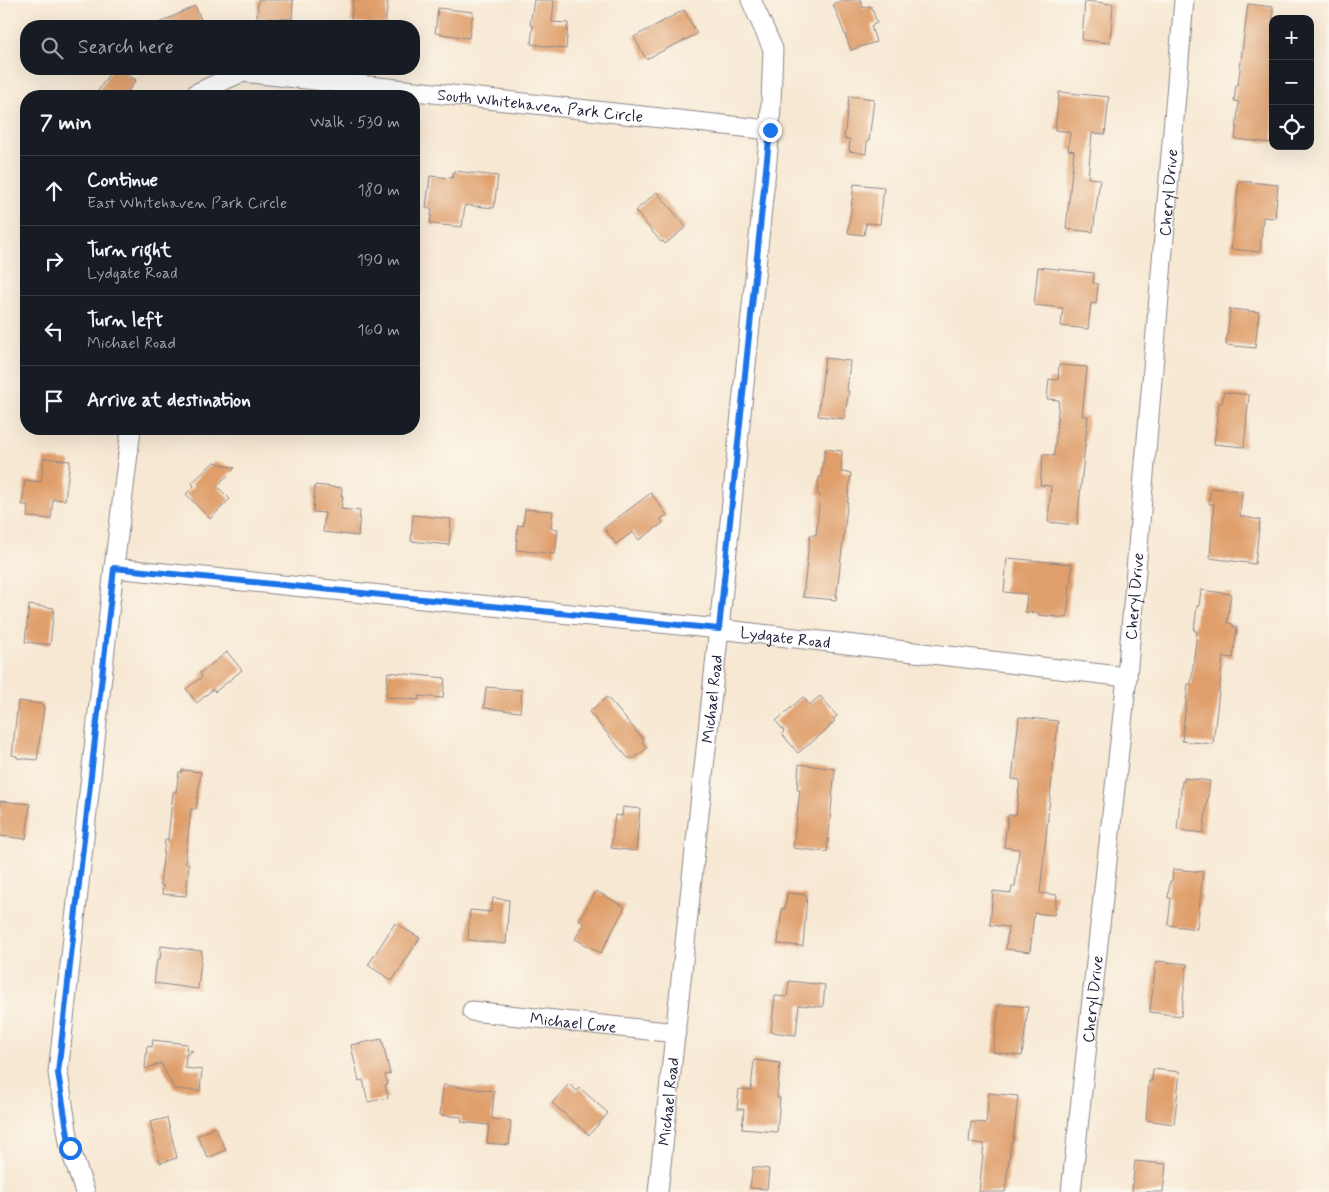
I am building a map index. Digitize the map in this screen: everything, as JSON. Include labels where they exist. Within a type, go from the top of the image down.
[{"type":"street","name":"Michael Road","points":[[658,1192],[719,629],[770,130],[773,50],[751,0]]},
{"type":"street","name":"Cheryl Drive","points":[[1071,1192],[1128,677],[1184,0]]},
{"type":"street","name":"South Whitehaven Park Circle","points":[[206,90],[236,75]]},
{"type":"street","name":"South Whitehaven Park Circle","points":[[269,75],[406,90]]},
{"type":"street","name":"South Whitehaven Park Circle","points":[[420,92],[770,130]]},
{"type":"street","points":[[85,1192],[70,1148],[58,1073],[130,435]]},
{"type":"street","name":"Lydgate Road","points":[[114,568],[719,629],[1128,677]]},
{"type":"street","name":"Michael Cove","points":[[472,1011],[676,1033]]},
{"type":"building","points":[[258,0],[293,0],[292,19],[257,18]]},
{"type":"building","points":[[353,0],[388,1],[386,20],[351,20]]},
{"type":"building","points":[[534,0],[554,0],[552,22],[568,23],[566,49],[531,44],[533,26],[530,25]]},
{"type":"building","points":[[843,0],[861,0],[863,8],[871,6],[877,23],[871,26],[876,42],[851,50],[833,4]]},
{"type":"building","points":[[1085,1],[1113,4],[1110,43],[1082,40]]},
{"type":"building","points":[[1248,4],[1273,7],[1273,15],[1269,15],[1269,143],[1235,139],[1239,102],[1234,101],[1236,85],[1238,85]]},
{"type":"building","points":[[195,6],[201,20],[166,20]]},
{"type":"building","points":[[438,8],[473,12],[469,38],[435,33]]},
{"type":"building","points":[[684,10],[697,34],[646,59],[634,37]]},
{"type":"building","points":[[108,75],[128,75],[136,80],[129,90],[99,90]]},
{"type":"building","points":[[1059,92],[1109,97],[1105,134],[1092,133],[1088,178],[1100,179],[1093,232],[1066,229],[1074,151],[1068,150],[1070,132],[1055,130]]},
{"type":"building","points":[[849,96],[874,99],[866,154],[849,151],[850,139],[844,139]]},
{"type":"building","points":[[454,171],[498,176],[494,208],[465,205],[462,227],[430,224],[432,209],[426,208],[430,176],[452,178]]},
{"type":"building","points":[[1239,181],[1278,185],[1275,218],[1263,217],[1260,252],[1231,249]]},
{"type":"building","points":[[854,184],[884,187],[880,224],[866,223],[864,235],[848,233]]},
{"type":"building","points":[[657,192],[686,227],[665,244],[663,241],[661,242],[635,211]]},
{"type":"building","points":[[1038,267],[1094,273],[1093,283],[1098,284],[1096,304],[1091,303],[1088,329],[1061,326],[1063,308],[1034,305]]},
{"type":"building","points":[[1230,309],[1259,312],[1255,348],[1226,345]]},
{"type":"building","points":[[825,358],[850,361],[847,391],[849,391],[844,419],[818,416]]},
{"type":"building","points":[[1059,365],[1087,367],[1082,416],[1088,416],[1077,525],[1048,522],[1051,486],[1040,485],[1043,454],[1054,456],[1059,400],[1047,399],[1049,379],[1058,380]]},
{"type":"building","points":[[1224,392],[1249,395],[1244,447],[1214,444],[1219,403],[1222,403]]},
{"type":"building","points":[[825,449],[842,451],[841,472],[851,473],[836,600],[803,597],[810,535],[816,535],[820,495],[817,494]]},
{"type":"building","points":[[44,458],[70,461],[65,500],[53,499],[51,519],[27,517],[28,505],[22,505],[25,480],[41,482]]},
{"type":"building","points":[[214,462],[235,468],[217,486],[230,499],[210,519],[186,494],[194,486],[192,483]]},
{"type":"building","points":[[315,485],[342,488],[341,509],[360,511],[358,536],[323,532],[325,513],[313,512]]},
{"type":"building","points":[[1211,488],[1242,491],[1240,516],[1260,520],[1255,564],[1210,558],[1214,504],[1209,504]]},
{"type":"building","points":[[651,493],[667,515],[661,519],[663,523],[639,540],[633,532],[616,544],[604,528]]},
{"type":"building","points":[[525,509],[553,511],[551,528],[558,529],[555,554],[516,550],[518,525],[523,526]]},
{"type":"building","points":[[413,515],[451,519],[449,545],[411,541]]},
{"type":"building","points":[[1007,558],[1072,564],[1067,618],[1025,612],[1027,594],[1004,592]]},
{"type":"building","points":[[1201,590],[1231,594],[1227,623],[1237,627],[1233,658],[1223,657],[1213,744],[1182,741],[1188,684],[1191,684],[1197,631],[1194,631],[1197,606],[1199,606]]},
{"type":"building","points":[[29,605],[54,608],[50,645],[25,642]]},
{"type":"building","points":[[227,652],[242,670],[215,692],[213,689],[197,703],[186,689],[202,677],[200,673]]},
{"type":"building","points":[[388,672],[445,678],[443,698],[419,696],[419,700],[386,697]]},
{"type":"building","points":[[486,687],[522,690],[520,712],[484,708]]},
{"type":"building","points":[[820,696],[837,716],[833,719],[835,721],[829,728],[798,753],[782,734],[784,731],[776,721],[803,697],[809,705]]},
{"type":"building","points":[[607,697],[644,740],[642,742],[647,748],[633,759],[631,757],[629,759],[589,712]]},
{"type":"building","points":[[18,701],[43,704],[44,707],[37,760],[17,758],[17,756],[12,755]]},
{"type":"building","points":[[1019,717],[1058,721],[1040,893],[1057,895],[1054,915],[1034,913],[1030,952],[1006,949],[1008,927],[990,925],[993,891],[1011,893],[1012,887],[1015,887],[1019,849],[1004,847],[1008,815],[1016,815],[1020,780],[1012,779]]},
{"type":"building","points":[[799,764],[835,769],[827,852],[793,848],[800,790],[797,790]]},
{"type":"building","points":[[182,770],[201,772],[196,809],[191,809],[185,863],[189,864],[186,896],[162,894],[163,885],[160,885],[165,840],[168,840],[173,792],[176,792],[179,772],[182,772]]},
{"type":"building","points":[[1184,778],[1210,781],[1203,833],[1177,830],[1182,781],[1184,782]]},
{"type":"building","points":[[0,801],[30,804],[26,839],[0,836]]},
{"type":"building","points":[[623,807],[640,809],[636,851],[611,848],[615,815],[622,816]]},
{"type":"building","points":[[1173,869],[1203,872],[1197,929],[1168,925],[1171,898],[1168,898]]},
{"type":"building","points":[[596,891],[625,907],[601,953],[575,939],[584,923],[579,920]]},
{"type":"building","points":[[787,893],[807,895],[803,946],[778,944],[782,908],[785,909]]},
{"type":"building","points":[[493,898],[509,900],[506,944],[468,940],[470,910],[491,912]]},
{"type":"building","points":[[395,923],[420,938],[392,981],[368,965]]},
{"type":"building","points":[[161,946],[202,951],[198,989],[154,983],[157,959],[160,959]]},
{"type":"building","points":[[1156,961],[1187,964],[1181,1016],[1150,1012]]},
{"type":"building","points":[[789,981],[825,985],[823,1007],[799,1005],[796,1035],[771,1032],[775,996],[787,997]]},
{"type":"building","points":[[999,1004],[1028,1007],[1022,1056],[993,1052]]},
{"type":"building","points":[[382,1039],[390,1074],[385,1075],[388,1084],[385,1085],[388,1098],[368,1102],[363,1080],[359,1081],[351,1045]]},
{"type":"building","points":[[153,1040],[187,1044],[186,1050],[193,1051],[186,1054],[185,1068],[202,1070],[200,1091],[174,1089],[161,1063],[145,1069],[147,1046],[152,1047]]},
{"type":"building","points":[[754,1060],[780,1063],[777,1098],[780,1098],[777,1132],[742,1129],[744,1109],[737,1109],[739,1089],[751,1090]]},
{"type":"building","points":[[1153,1069],[1180,1072],[1174,1124],[1146,1120],[1149,1081],[1152,1081]]},
{"type":"building","points":[[569,1084],[577,1091],[580,1088],[608,1113],[589,1135],[552,1103]]},
{"type":"building","points":[[443,1085],[494,1091],[492,1119],[511,1121],[509,1145],[487,1143],[489,1125],[461,1122],[462,1117],[440,1115]]},
{"type":"building","points":[[989,1093],[1018,1096],[1005,1192],[979,1192],[984,1144],[969,1142],[971,1122],[986,1123]]},
{"type":"building","points":[[167,1118],[177,1158],[160,1163],[150,1122]]},
{"type":"building","points":[[215,1127],[226,1150],[208,1158],[197,1136]]},
{"type":"building","points":[[1135,1161],[1166,1164],[1163,1192],[1132,1192]]},
{"type":"building","points":[[753,1167],[769,1169],[767,1189],[750,1188]]},
{"type":"route","points":[[70,1148],[58,1073],[114,568],[719,629],[770,130]]}]
